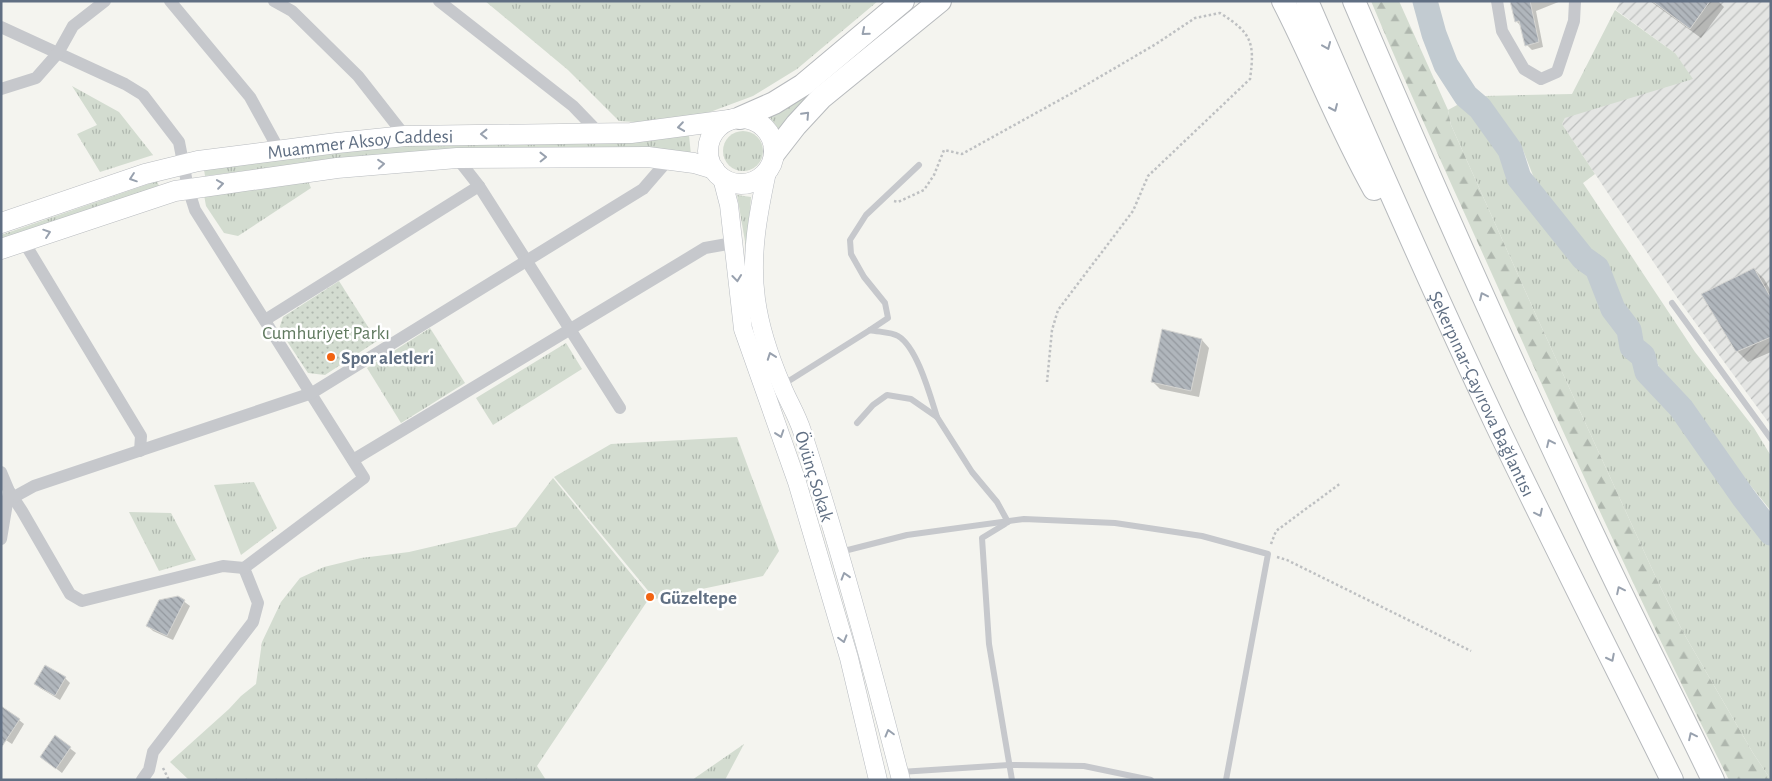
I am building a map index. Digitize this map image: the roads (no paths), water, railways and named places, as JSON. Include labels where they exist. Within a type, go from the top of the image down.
[{"type":"highway","points":[[734,119],[774,103],[803,85],[903,1]]},
{"type":"highway","points":[[771,162],[796,125],[821,98],[940,1]]},
{"type":"highway","points":[[1283,1],[1317,70],[1355,156],[1444,312]]},
{"type":"highway","name":"Şekerpınar-Çayırova Bağlantısı","points":[[1308,1],[1389,191],[1444,312],[1559,554],[1672,780]]},
{"type":"highway","points":[[1354,1],[1440,201],[1536,412],[1597,543],[1713,780]]},
{"type":"main road","name":"Muammer Aksoy Caddesi","points":[[1,224],[145,174],[185,164],[279,150],[405,136],[631,133],[734,119],[751,119],[761,124],[768,131],[773,141],[771,162]]},
{"type":"main road","points":[[718,174],[708,154],[711,137],[722,124],[734,119]]},
{"type":"main road","points":[[1,249],[144,200],[188,188],[337,168],[457,158],[638,157],[694,163],[731,182],[741,184],[750,183],[759,178],[771,162]]},
{"type":"street","points":[[1,89],[36,78],[58,53],[73,26],[105,1]]},
{"type":"street","points":[[170,1],[250,96],[279,150]]},
{"type":"street","points":[[274,1],[294,6],[358,76],[405,136]]},
{"type":"street","points":[[439,1],[573,106],[599,133]]},
{"type":"street","points":[[1497,1],[1502,31],[1524,69],[1541,79],[1557,72],[1574,21],[1575,1]]},
{"type":"street","points":[[1,27],[125,84],[143,95],[179,142],[185,164],[188,188],[195,210],[364,478],[244,568],[223,566],[82,602],[70,594],[8,493],[1,472]]},
{"type":"street","points":[[457,158],[479,186],[620,408]]},
{"type":"street","points":[[8,493],[312,393],[643,189],[669,159]]},
{"type":"street","name":"Övünç Sokak","points":[[771,162],[758,212],[753,265],[756,300],[763,333],[781,386],[801,428],[868,652],[900,776]]},
{"type":"street","name":"Övünç Sokak","points":[[718,174],[729,205],[743,330],[797,482],[849,658],[878,780]]},
{"type":"street","points":[[265,320],[479,186]]},
{"type":"street","points":[[24,242],[141,436],[140,450]]},
{"type":"street","points":[[353,460],[705,248],[733,243]]},
{"type":"street","points":[[1,539],[8,493]]},
{"type":"street","points":[[142,780],[149,770],[154,752],[253,622],[258,603],[244,568]]},
{"type":"lane","points":[[781,386],[888,318],[886,303],[864,277],[851,254],[850,240],[866,215],[919,165]]},
{"type":"lane","points":[[1672,303],[1771,439]]},
{"type":"lane","points":[[870,330],[897,335],[912,351],[927,385],[937,417],[972,472],[997,502],[1008,522]]},
{"type":"lane","points":[[857,423],[873,405],[887,395],[912,399],[937,417]]},
{"type":"lane","points":[[838,553],[906,535],[1024,519],[1115,523],[1202,536],[1268,554],[1226,780]]},
{"type":"lane","points":[[1008,522],[982,538],[989,644],[1012,780]]},
{"type":"lane","points":[[900,776],[1009,765],[1084,766],[1152,780]]},
{"type":"waterway","points":[[1425,1],[1434,34],[1446,65],[1466,96],[1480,108],[1510,150],[1519,178],[1583,258],[1597,268],[1613,309],[1629,330],[1632,347],[1643,356],[1647,372],[1681,408],[1771,533]]},
{"type":"place","name":"Spor aletleri","points":[[331,357]]},
{"type":"place","name":"Güzeltepe","points":[[650,597]]},
{"type":"park label","name":"Cumhuriyet Parkı","points":[[326,332]]}]
